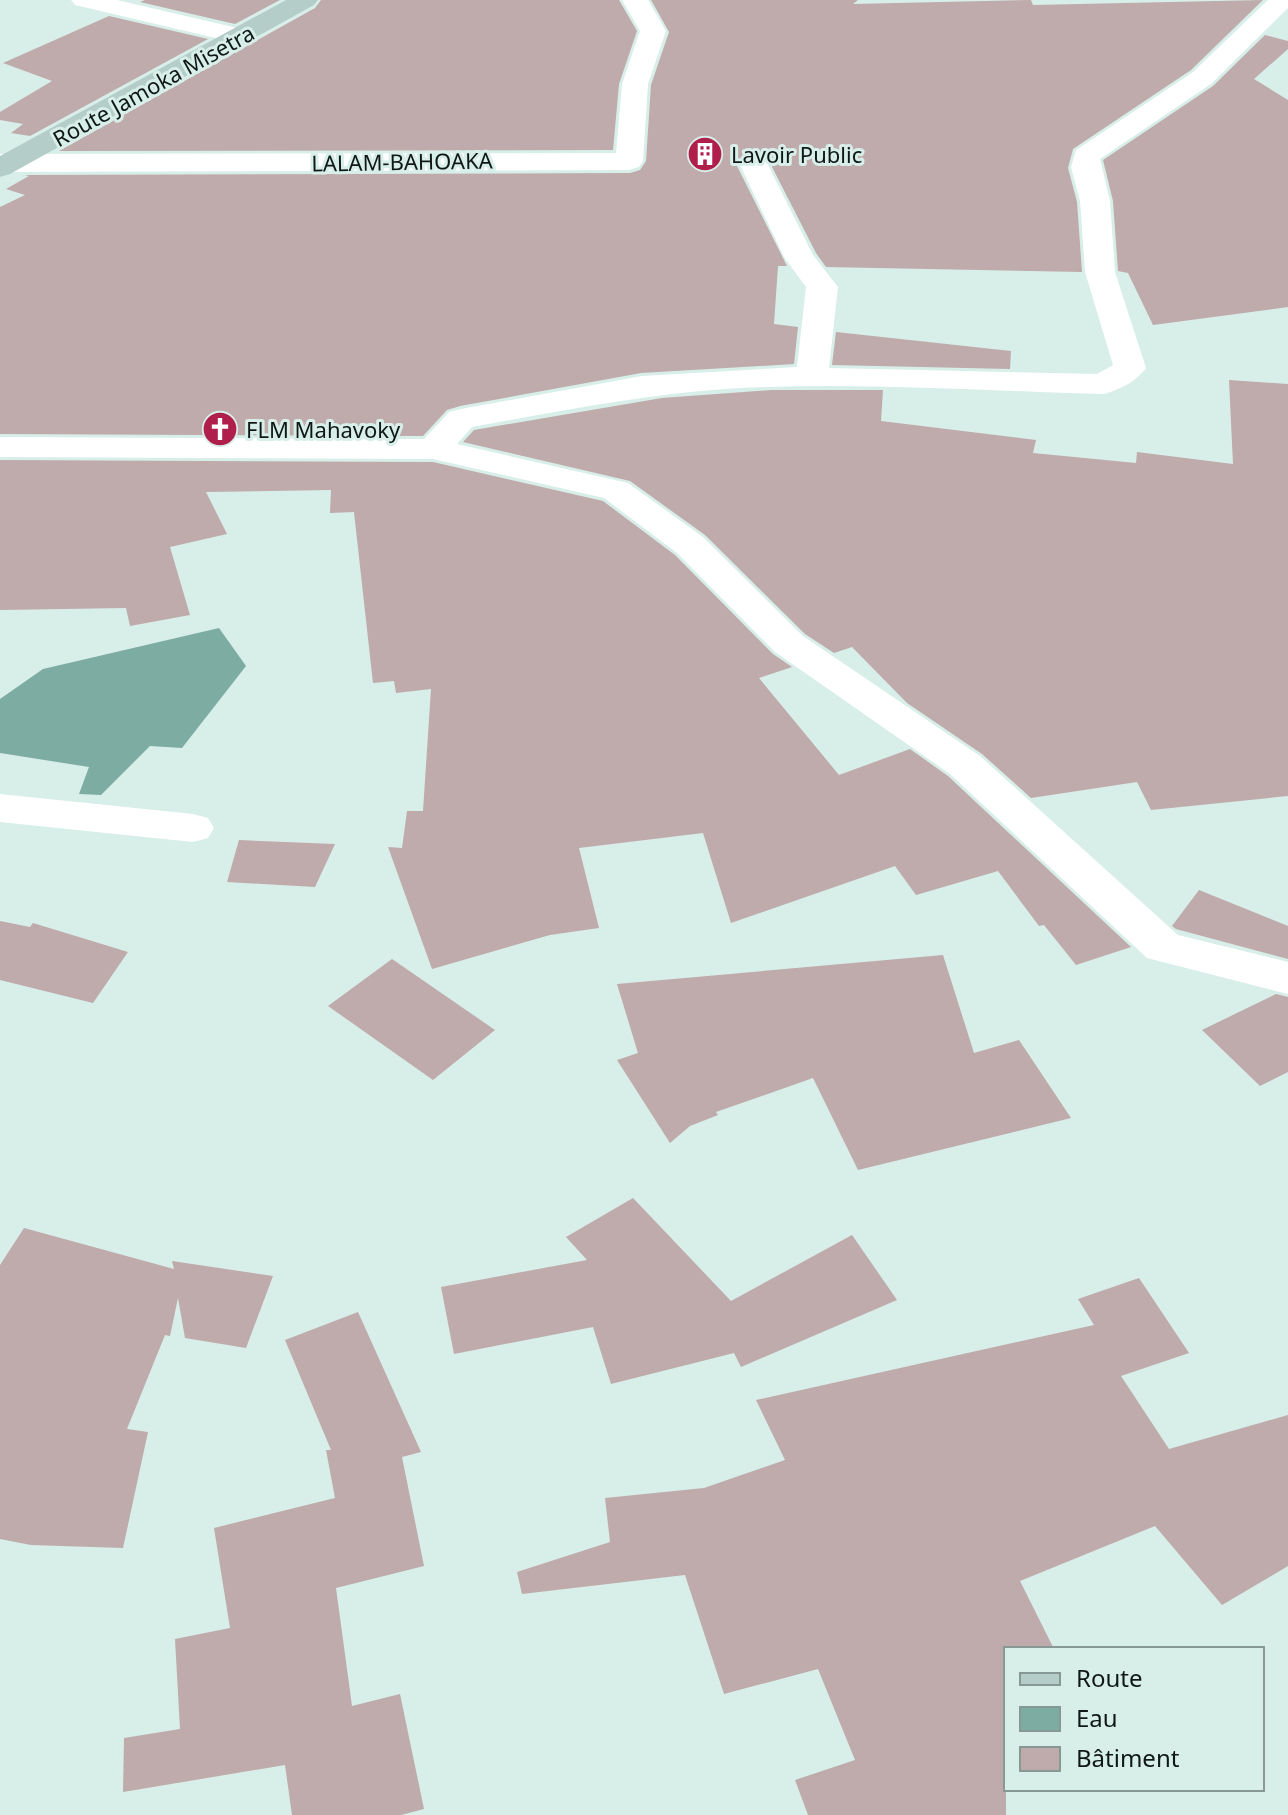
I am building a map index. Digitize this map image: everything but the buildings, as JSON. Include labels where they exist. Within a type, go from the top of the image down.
[{"type":"street","points":[[84,0],[241,36]]},
{"type":"street","name":"Route Jamoka Misetra","points":[[2,165],[305,0]]},
{"type":"street","name":"LALAM-BAHOAKA","points":[[2,165],[629,161],[635,84],[653,31],[635,0]]},
{"type":"street","points":[[433,449],[461,419],[642,386],[728,379],[812,377],[1104,384],[1130,368],[1100,272],[1095,201],[1085,167],[1086,156],[1202,78],[1282,0]]},
{"type":"street","points":[[754,165],[799,257],[822,287],[812,377]]},
{"type":"street","points":[[0,447],[433,449],[616,490],[690,545],[789,644],[965,765],[1163,947],[1288,978]]},
{"type":"street","points":[[0,808],[193,828]]},
{"type":"water","points":[[219,628],[246,666],[182,748],[150,746],[101,795],[79,794],[89,767],[0,753],[0,699],[43,669]]},
{"type":"place","name":"Lavoir Public","points":[[705,154]]},
{"type":"place","name":"FLM Mahavoky","points":[[220,429]]}]
